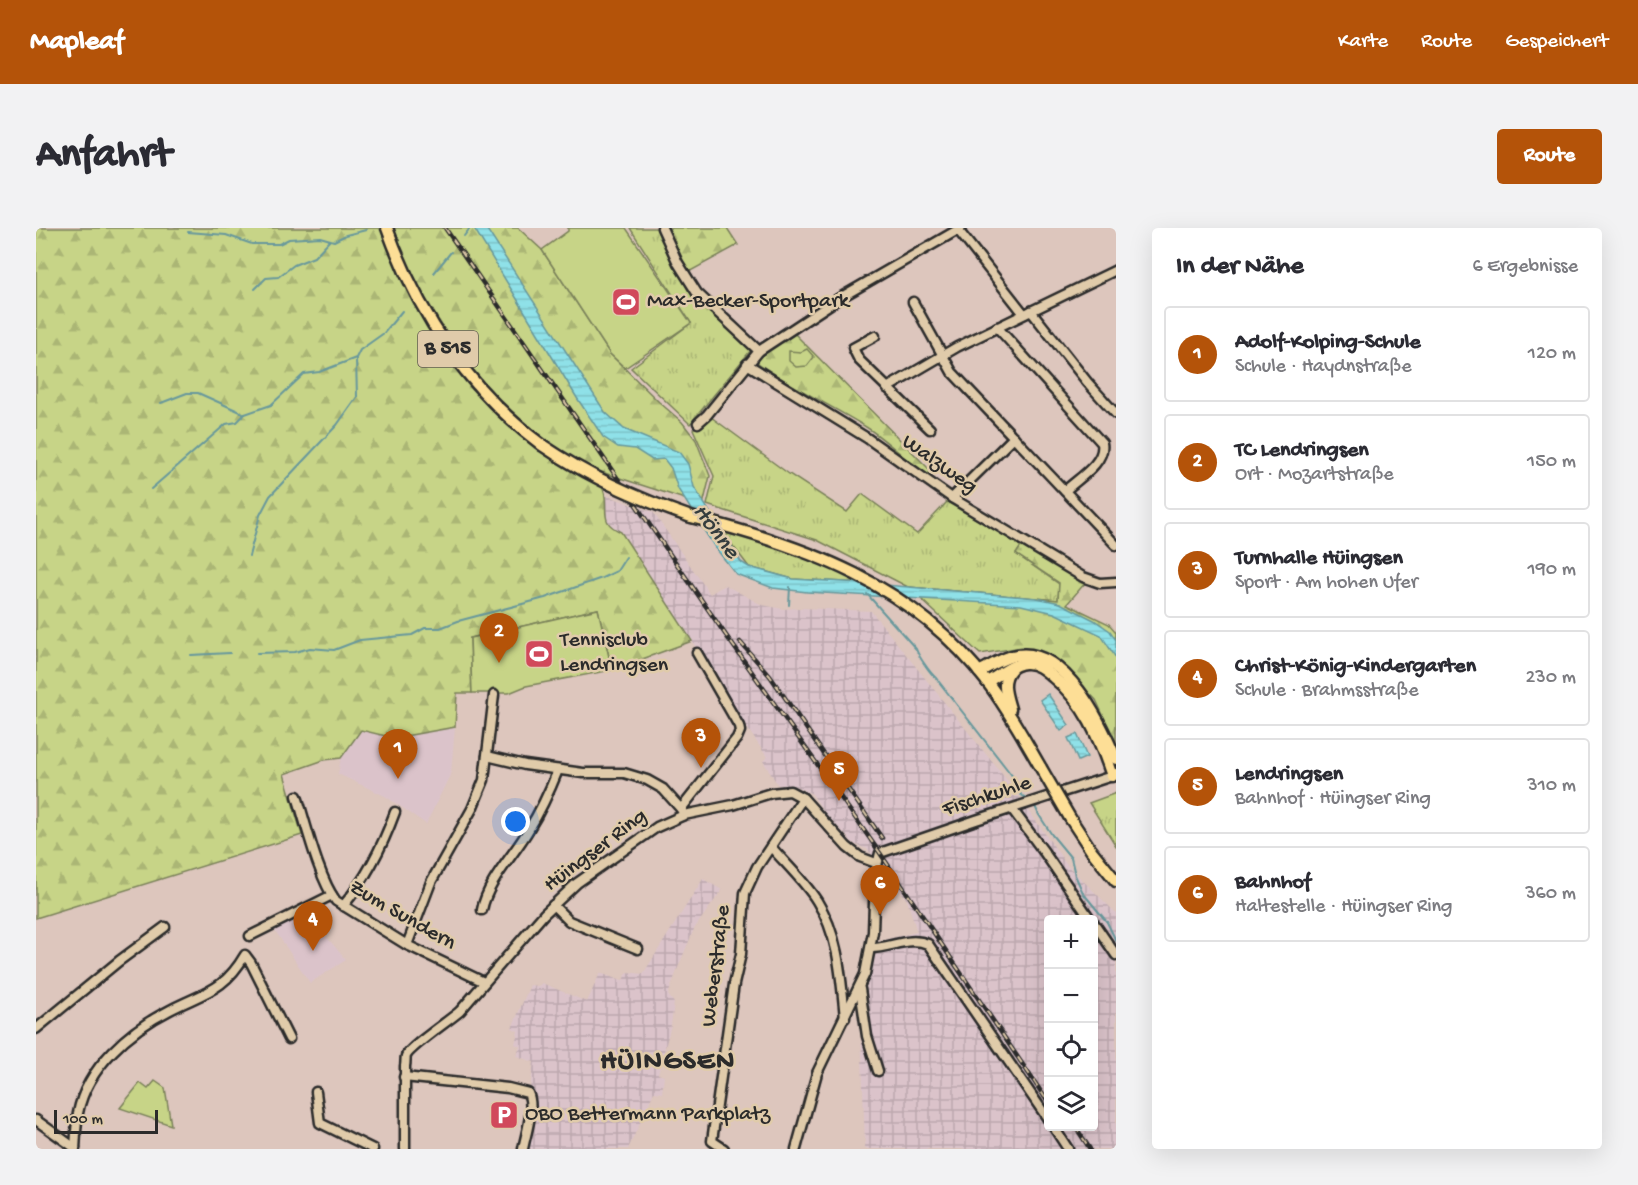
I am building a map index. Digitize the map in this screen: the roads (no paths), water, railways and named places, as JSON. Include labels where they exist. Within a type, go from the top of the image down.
[{"type":"main road","name":"B 515","points":[[387,228],[420,303],[451,354],[495,405],[522,430],[590,476],[651,503],[793,546],[850,571],[895,597],[948,639],[979,672],[1012,718],[1090,850],[1116,881]]},
{"type":"main road","points":[[979,672],[1018,654],[1035,656],[1050,664],[1070,681],[1087,701],[1099,720],[1116,759]]},
{"type":"main road","points":[[987,682],[1013,667],[1027,663],[1040,666],[1073,696],[1092,724],[1114,775]]},
{"type":"main road","name":"B 515","points":[[1012,718],[1004,688],[1006,676],[1013,667]]},
{"type":"street","points":[[662,228],[678,263],[697,293],[759,351]]},
{"type":"street","points":[[698,423],[759,351],[838,299],[959,229],[1027,312],[1116,414]]},
{"type":"street","points":[[887,388],[943,354],[1116,270]]},
{"type":"street","points":[[913,302],[952,372],[1116,545]]},
{"type":"street","points":[[997,327],[1102,443],[1100,458],[1065,491]]},
{"type":"street","points":[[875,336],[853,348],[859,360],[930,429]]},
{"type":"street","name":"Walzweg","points":[[747,364],[867,438],[952,498],[1083,576],[1100,583],[1116,582]]},
{"type":"street","points":[[952,498],[1014,437]]},
{"type":"street","points":[[488,756],[558,770],[603,774],[624,773],[663,789],[682,812],[740,731],[697,653]]},
{"type":"street","points":[[407,945],[430,882],[472,808],[484,780],[494,695]]},
{"type":"street","points":[[482,910],[485,896],[529,830],[558,770]]},
{"type":"street","name":"Fischkuhle","points":[[876,863],[880,853],[885,851],[1114,775]]},
{"type":"street","name":"Hüingser Ring","points":[[405,1149],[406,1056],[448,1023],[553,905],[578,883],[631,844],[682,812],[733,805],[771,793],[790,791],[803,798]]},
{"type":"street","name":"Zum Sundern","points":[[297,796],[317,858],[332,895],[343,906],[407,945],[484,982]]},
{"type":"street","points":[[796,1149],[817,1073],[860,989],[872,948],[876,863],[860,857],[847,847],[803,798]]},
{"type":"street","name":"Weberstraße","points":[[723,1149],[712,1141],[734,984],[741,954],[745,893],[757,867],[772,848],[803,798]]},
{"type":"street","points":[[1012,809],[1088,915]]},
{"type":"street","points":[[343,906],[387,836],[395,812]]},
{"type":"street","points":[[772,848],[816,898],[828,921],[838,953],[845,1018]]},
{"type":"street","points":[[250,936],[332,895]]},
{"type":"street","points":[[553,905],[569,921],[638,949]]},
{"type":"street","points":[[36,1029],[119,961],[165,927]]},
{"type":"street","points":[[1098,930],[1116,955]]},
{"type":"street","points":[[872,948],[884,948],[917,940],[928,944],[1044,1113]]},
{"type":"street","points":[[75,1149],[78,1112],[90,1081],[107,1059],[130,1035],[155,1018],[221,986],[235,973],[245,955],[289,1039]]},
{"type":"street","points":[[860,989],[867,1036],[878,1071]]},
{"type":"street","points":[[404,1077],[508,1088],[528,1094],[531,1099],[523,1149]]},
{"type":"street","points":[[316,1092],[320,1123],[373,1149]]},
{"type":"street","points":[[36,1120],[75,1149]]},
{"type":"street","points":[[1056,1131],[1068,1149]]},
{"type":"water","name":"Hönne","points":[[474,228],[486,228],[605,412],[624,429],[679,452],[688,464],[694,487],[741,562],[749,567],[793,579],[1037,598],[1060,603],[1110,631],[1116,640],[1116,658],[1101,635],[1054,613],[1021,605],[807,592],[773,588],[736,574],[714,546],[678,489],[671,468],[664,459],[652,460],[635,449],[618,447],[603,437]]},
{"type":"water","points":[[1048,694],[1069,725],[1061,731],[1040,700]]},
{"type":"water","points":[[1077,734],[1087,757],[1078,761],[1068,738]]},
{"type":"waterway","points":[[464,236],[470,228]]},
{"type":"waterway","points":[[188,232],[226,235],[252,244],[279,244],[289,239],[320,237],[334,241],[366,230]]},
{"type":"waterway","points":[[255,289],[266,278],[278,277],[294,265],[314,257],[330,240]]},
{"type":"waterway","points":[[434,273],[451,252]]},
{"type":"waterway","points":[[151,489],[226,424],[237,422],[245,414],[271,405],[304,374],[319,372],[356,358],[360,350],[384,333],[402,311]]},
{"type":"waterway","points":[[249,556],[260,515],[270,496],[337,425],[357,397],[356,359]]},
{"type":"waterway","points":[[161,403],[187,393],[198,393],[245,414]]},
{"type":"waterway","points":[[257,653],[295,652],[310,648],[334,650],[360,640],[412,635],[425,628],[440,628],[545,598],[602,578],[617,571],[626,557]]},
{"type":"waterway","points":[[789,605],[790,587]]},
{"type":"waterway","points":[[867,594],[916,649],[928,669],[1016,781],[1021,795],[1030,800]]},
{"type":"waterway","points":[[191,655],[230,653]]},
{"type":"waterway","points":[[1034,804],[1052,835],[1071,858],[1083,893],[1107,922],[1116,941]]},
{"type":"railway","points":[[445,228],[725,634],[880,853],[1044,1096]]},
{"type":"railway","points":[[740,642],[770,676],[882,838]]},
{"type":"railway","points":[[1078,1131],[1090,1149]]},
{"type":"place","name":"Max-Becker-Sportpark","points":[[626,302]]},
{"type":"place","name":"Tennisclub Lendringsen","points":[[539,654]]},
{"type":"place","name":"TC Lendringsen","points":[[499,663]]},
{"type":"place","name":"Turnhalle Hüingsen","points":[[701,768]]},
{"type":"place","name":"Adolf-Kolping-Schule","points":[[398,779]]},
{"type":"place","name":"Lendringsen","points":[[839,801]]},
{"type":"place","name":"Bahnhof","points":[[880,915]]},
{"type":"place","name":"Christ-König-Kindergarten","points":[[313,951]]},
{"type":"place","name":"OBO Bettermann Parkplatz","points":[[504,1115]]},
{"type":"district","name":"HÜINGSEN","points":[[668,1062]]}]
